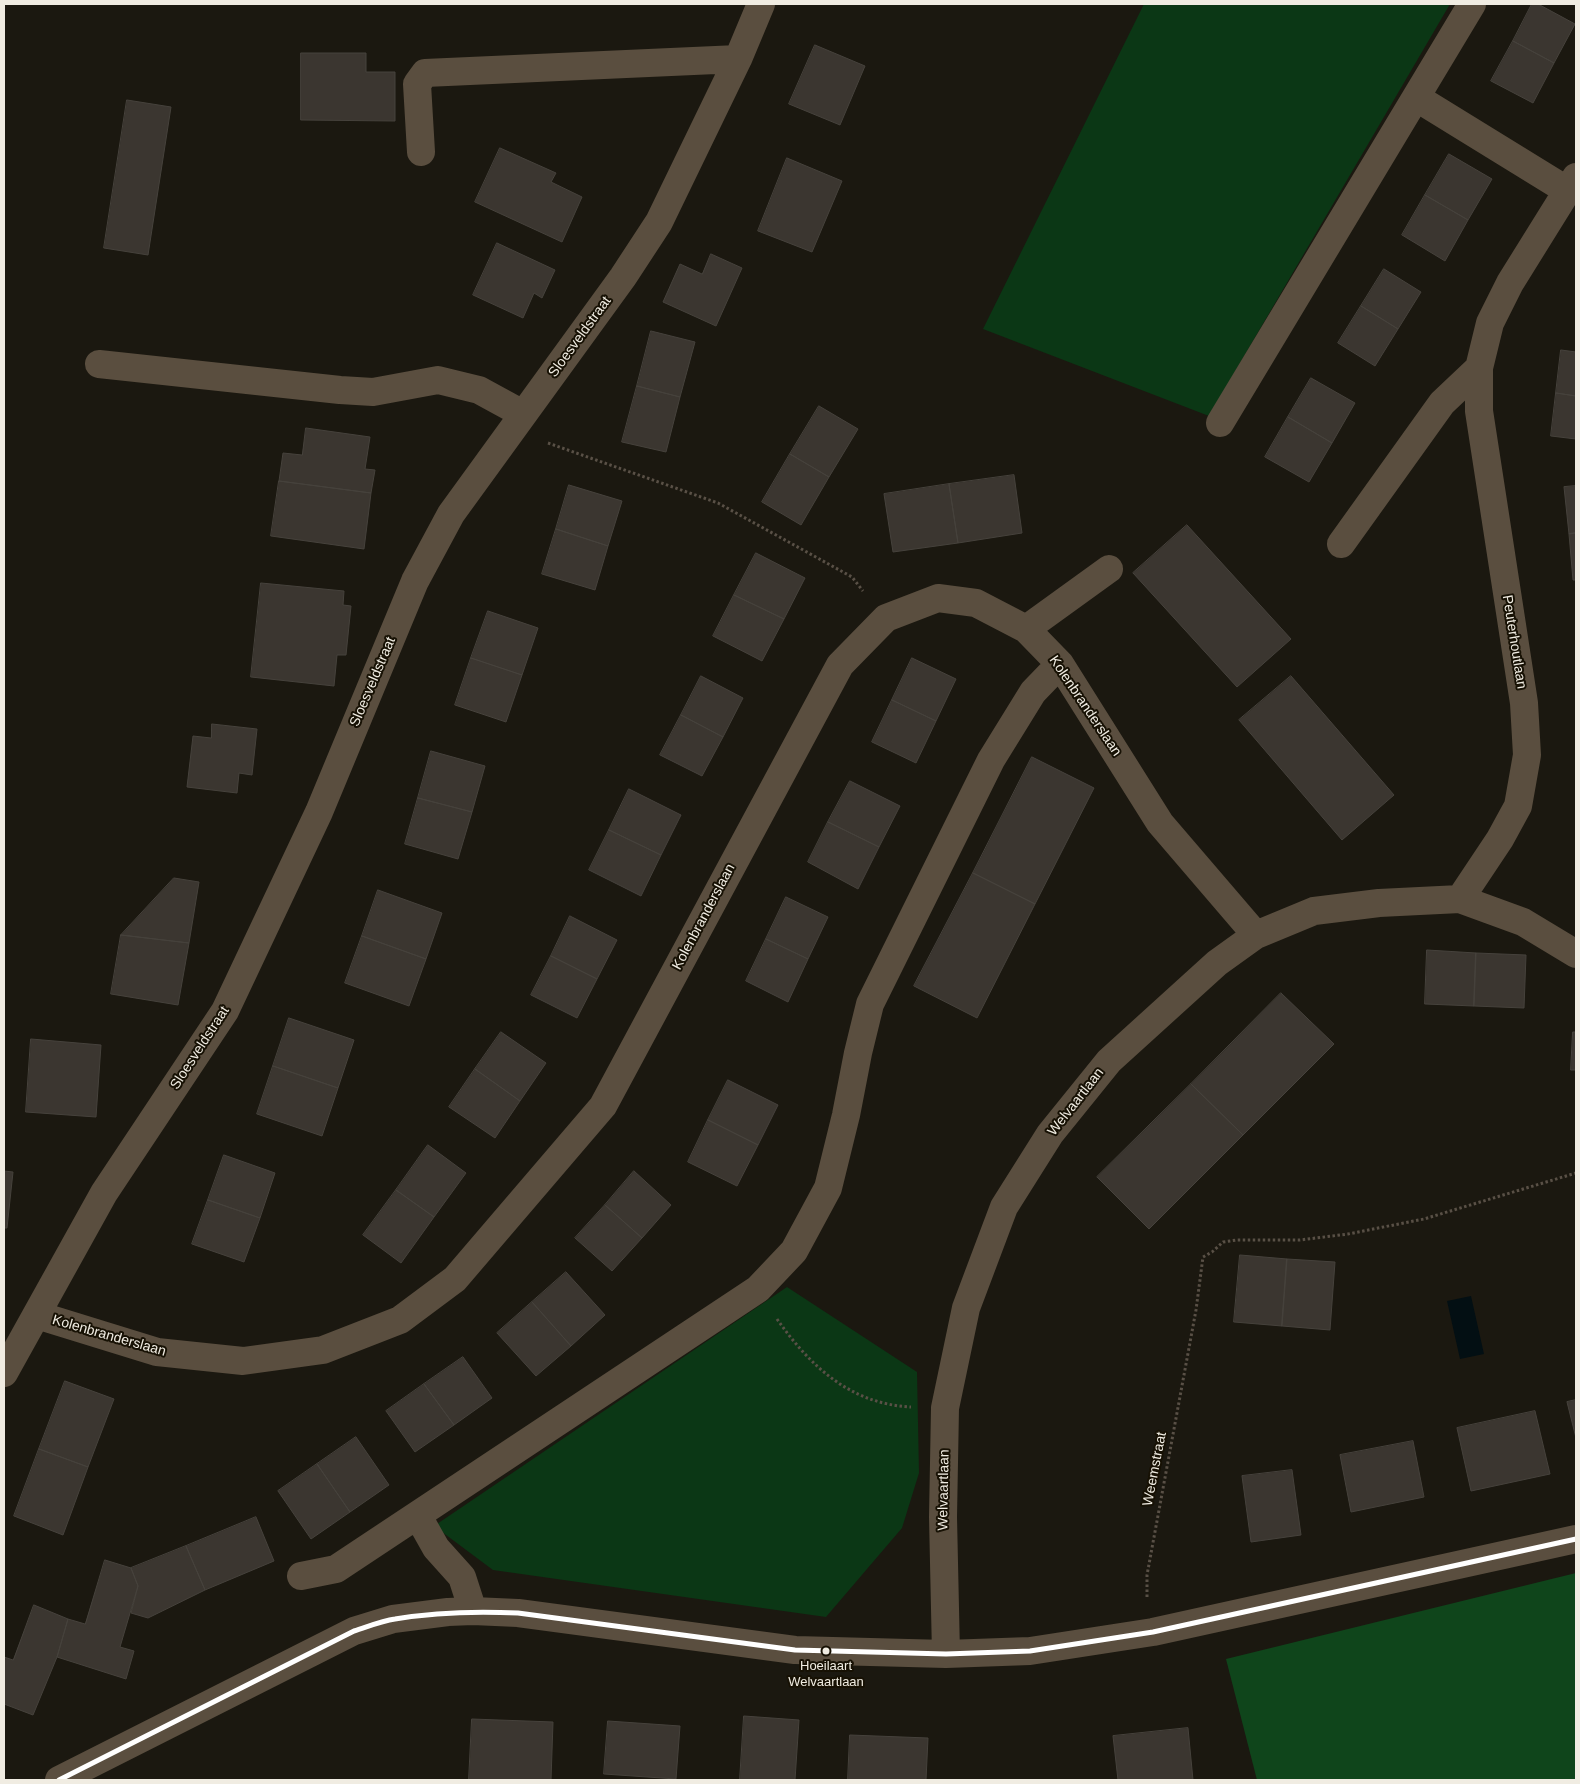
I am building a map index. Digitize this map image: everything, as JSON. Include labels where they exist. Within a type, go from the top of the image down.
[{"type":"street","name":"Sloesveldstraat","points":[[4,1373],[104,1192],[225,1011],[319,812],[415,581],[451,514],[623,277],[659,222],[738,59],[761,4]]},
{"type":"street","points":[[1220,423],[1472,4]]},
{"type":"street","points":[[421,152],[417,84],[425,73],[738,59]]},
{"type":"street","points":[[1417,98],[1572,184]]},
{"type":"street","name":"Peuterhoutlaan","points":[[1460,899],[1500,839],[1518,806],[1527,756],[1524,703],[1479,411],[1479,368],[1490,323],[1510,283],[1572,184]]},
{"type":"street","points":[[99,364],[373,392],[438,380],[479,390],[520,420]]},
{"type":"street","points":[[1341,544],[1442,403],[1479,368]]},
{"type":"street","points":[[1026,629],[1109,569]]},
{"type":"street","name":"Kolenbranderslaan","points":[[37,1315],[157,1352],[243,1361],[322,1350],[400,1320],[455,1279],[603,1106],[840,665],[886,618],[938,598],[976,602],[1026,629],[1060,664],[1160,822],[1256,935]]},
{"type":"street","points":[[301,1576],[336,1569],[418,1516],[758,1289],[794,1251],[828,1188],[870,1004],[991,760],[1033,692],[1060,664]]},
{"type":"street","name":"Welvaartlaan","points":[[946,1654],[943,1517],[946,1408],[966,1308],[1004,1207],[1050,1134],[1109,1061],[1217,963],[1256,935],[1314,911],[1380,903],[1460,899],[1523,922],[1576,954]]},
{"type":"street","points":[[418,1516],[436,1548],[462,1577],[473,1611]]},
{"type":"street","points":[[59,1780],[354,1631],[394,1619],[473,1611],[518,1614],[795,1650],[946,1654],[1030,1651],[1153,1632],[1576,1539]]},
{"type":"path","points":[[520,420],[534,438],[718,503],[852,577],[886,618]]},
{"type":"path","name":"Weemstraat","points":[[1153,1632],[1147,1606],[1147,1575],[1204,1257],[1223,1242],[1237,1240],[1300,1240],[1348,1234],[1424,1219],[1576,1172]]},
{"type":"path","points":[[758,1289],[771,1312],[794,1344],[832,1380],[862,1396],[897,1406],[946,1408]]},
{"type":"green space","points":[[1144,4],[1450,4],[1209,416],[983,329]]},
{"type":"green space","points":[[787,1287],[917,1372],[919,1473],[902,1528],[826,1617],[493,1570],[434,1526]]},
{"type":"green space","points":[[1576,1573],[1576,1780],[1257,1780],[1226,1659]]},
{"type":"shaded area","points":[[1471,1296],[1484,1354],[1460,1359],[1447,1301]]},
{"type":"building","points":[[1532,4],[1538,4],[1575,24],[1554,63],[1513,41]]},
{"type":"building","points":[[1513,41],[1554,63],[1533,103],[1491,81]]},
{"type":"building","points":[[815,45],[865,66],[840,125],[789,104]]},
{"type":"building","points":[[301,53],[366,53],[366,72],[395,72],[395,121],[301,120]]},
{"type":"building","points":[[127,100],[171,107],[148,255],[104,248]]},
{"type":"building","points":[[500,148],[556,173],[551,182],[582,197],[562,242],[475,202]]},
{"type":"building","points":[[1449,154],[1492,179],[1468,220],[1425,195]]},
{"type":"building","points":[[787,158],[842,181],[812,252],[758,231]]},
{"type":"building","points":[[1425,195],[1468,220],[1445,261],[1402,235]]},
{"type":"building","points":[[497,243],[555,270],[542,298],[534,293],[523,318],[473,295]]},
{"type":"building","points":[[711,254],[742,268],[716,326],[663,302],[680,264],[702,274]]},
{"type":"building","points":[[1384,269],[1421,292],[1398,329],[1361,306]]},
{"type":"building","points":[[1361,306],[1398,329],[1375,366],[1338,343]]},
{"type":"building","points":[[651,331],[695,342],[680,397],[637,386]]},
{"type":"building","points":[[1561,350],[1576,352],[1576,396],[1556,393]]},
{"type":"building","points":[[1311,378],[1355,403],[1332,443],[1288,417]]},
{"type":"building","points":[[637,386],[680,397],[666,452],[622,442]]},
{"type":"building","points":[[1556,393],[1576,396],[1576,439],[1551,436]]},
{"type":"building","points":[[819,406],[858,429],[829,477],[790,454]]},
{"type":"building","points":[[1288,417],[1332,443],[1309,482],[1265,457]]},
{"type":"building","points":[[306,428],[370,437],[365,469],[375,470],[371,493],[279,481],[283,453],[302,455]]},
{"type":"building","points":[[790,454],[829,477],[801,525],[762,502]]},
{"type":"building","points":[[1014,475],[1022,533],[958,543],[949,484]]},
{"type":"building","points":[[279,481],[371,493],[364,549],[271,536]]},
{"type":"building","points":[[949,484],[958,543],[893,552],[884,494]]},
{"type":"building","points":[[569,485],[622,501],[608,546],[556,529]]},
{"type":"building","points":[[1576,486],[1576,533],[1569,534],[1564,487]]},
{"type":"building","points":[[1187,525],[1291,639],[1237,687],[1133,573]]},
{"type":"building","points":[[556,529],[608,546],[595,590],[542,574]]},
{"type":"building","points":[[1576,533],[1576,580],[1573,580],[1569,534]]},
{"type":"building","points":[[756,553],[805,578],[784,619],[734,595]]},
{"type":"building","points":[[261,583],[344,591],[343,605],[351,606],[346,655],[337,655],[334,686],[251,677]]},
{"type":"building","points":[[734,595],[784,619],[762,661],[713,636]]},
{"type":"building","points":[[488,611],[538,628],[522,675],[471,658]]},
{"type":"building","points":[[471,658],[522,675],[506,722],[455,705]]},
{"type":"building","points":[[912,658],[956,679],[936,721],[892,700]]},
{"type":"building","points":[[701,676],[743,698],[723,737],[681,715]]},
{"type":"building","points":[[1291,676],[1394,795],[1342,840],[1239,720]]},
{"type":"building","points":[[892,700],[936,721],[916,763],[872,742]]},
{"type":"building","points":[[681,715],[723,737],[702,776],[660,755]]},
{"type":"building","points":[[212,724],[257,729],[252,775],[239,773],[237,793],[187,787],[193,736],[211,738]]},
{"type":"building","points":[[431,751],[485,766],[472,812],[418,798]]},
{"type":"building","points":[[1032,757],[1094,788],[1035,904],[973,873]]},
{"type":"building","points":[[850,781],[900,806],[879,847],[828,822]]},
{"type":"building","points":[[629,789],[681,815],[661,855],[609,830]]},
{"type":"building","points":[[418,798],[472,812],[458,859],[405,844]]},
{"type":"building","points":[[828,822],[879,847],[858,889],[808,862]]},
{"type":"building","points":[[609,830],[661,855],[641,896],[589,870]]},
{"type":"building","points":[[973,873],[1035,904],[977,1018],[914,986]]},
{"type":"building","points":[[174,878],[199,882],[189,943],[121,935]]},
{"type":"building","points":[[378,890],[442,913],[426,959],[362,936]]},
{"type":"building","points":[[786,897],[828,917],[808,959],[766,939]]},
{"type":"building","points":[[570,916],[617,940],[597,979],[551,956]]},
{"type":"building","points":[[121,935],[189,943],[178,1005],[111,994]]},
{"type":"building","points":[[362,936],[426,959],[409,1006],[345,983]]},
{"type":"building","points":[[766,939],[808,959],[788,1002],[746,981]]},
{"type":"building","points":[[1427,950],[1476,953],[1474,1006],[1425,1004]]},
{"type":"building","points":[[1476,953],[1526,955],[1524,1008],[1474,1006]]},
{"type":"building","points":[[551,956],[597,979],[577,1018],[531,995]]},
{"type":"building","points":[[1281,993],[1334,1044],[1243,1135],[1191,1084]]},
{"type":"building","points":[[289,1018],[354,1040],[338,1088],[273,1066]]},
{"type":"building","points":[[501,1032],[546,1063],[520,1101],[475,1069]]},
{"type":"building","points":[[1573,1032],[1576,1032],[1576,1070],[1571,1070]]},
{"type":"building","points":[[31,1039],[101,1045],[96,1117],[26,1112]]},
{"type":"building","points":[[273,1066],[338,1088],[322,1136],[257,1114]]},
{"type":"building","points":[[475,1069],[520,1101],[495,1138],[449,1107]]},
{"type":"building","points":[[728,1080],[778,1105],[758,1145],[708,1120]]},
{"type":"building","points":[[1191,1084],[1243,1135],[1149,1229],[1097,1177]]},
{"type":"building","points":[[708,1120],[758,1145],[737,1186],[688,1162]]},
{"type":"building","points":[[428,1145],[466,1173],[434,1217],[396,1190]]},
{"type":"building","points":[[224,1155],[275,1173],[260,1218],[208,1200]]},
{"type":"building","points":[[4,1171],[13,1172],[7,1228],[4,1228]]},
{"type":"building","points":[[634,1171],[671,1205],[642,1238],[605,1205]]},
{"type":"building","points":[[396,1190],[434,1217],[401,1263],[363,1235]]},
{"type":"building","points":[[208,1200],[260,1218],[244,1262],[192,1244]]},
{"type":"building","points":[[605,1205],[642,1238],[612,1271],[575,1238]]},
{"type":"building","points":[[1240,1255],[1287,1259],[1282,1326],[1234,1322]]},
{"type":"building","points":[[1287,1259],[1335,1262],[1330,1330],[1282,1326]]},
{"type":"building","points":[[566,1272],[605,1315],[571,1346],[532,1302]]},
{"type":"building","points":[[532,1302],[571,1346],[536,1376],[497,1333]]},
{"type":"building","points":[[463,1357],[492,1398],[454,1425],[424,1384]]},
{"type":"building","points":[[65,1381],[114,1399],[88,1467],[39,1449]]},
{"type":"building","points":[[424,1384],[454,1425],[415,1452],[386,1411]]},
{"type":"building","points":[[1576,1400],[1576,1438],[1567,1402]]},
{"type":"building","points":[[1535,1411],[1550,1474],[1471,1491],[1457,1428]]},
{"type":"building","points":[[356,1437],[389,1485],[350,1512],[317,1464]]},
{"type":"building","points":[[1413,1441],[1424,1497],[1351,1512],[1340,1455]]},
{"type":"building","points":[[39,1449],[88,1467],[63,1535],[14,1516]]},
{"type":"building","points":[[317,1464],[350,1512],[311,1539],[278,1491]]},
{"type":"building","points":[[1292,1470],[1301,1535],[1251,1542],[1242,1476]]},
{"type":"building","points":[[256,1517],[274,1561],[205,1590],[186,1546]]},
{"type":"building","points":[[186,1546],[205,1590],[148,1618],[131,1613],[138,1586],[131,1568]]},
{"type":"building","points":[[105,1560],[131,1568],[138,1586],[120,1647],[134,1651],[126,1679],[57,1657],[68,1619],[85,1624]]},
{"type":"building","points":[[34,1605],[68,1619],[57,1657],[33,1715],[4,1704],[4,1657],[13,1660]]},
{"type":"building","points":[[744,1716],[799,1720],[795,1780],[740,1780]]},
{"type":"building","points":[[472,1719],[553,1722],[551,1780],[469,1780]]},
{"type":"building","points":[[608,1721],[680,1726],[676,1779],[604,1774]]},
{"type":"building","points":[[1188,1728],[1193,1780],[1118,1780],[1113,1736]]},
{"type":"building","points":[[850,1735],[928,1738],[926,1780],[848,1780]]},
{"type":"transit line","points":[[59,1780],[354,1631],[395,1619],[456,1613],[518,1613],[795,1650],[946,1654],[1030,1651],[1153,1632],[1576,1539]]},
{"type":"place","name":"Hoeilaart Welvaartlaan","points":[[826,1651]]}]
